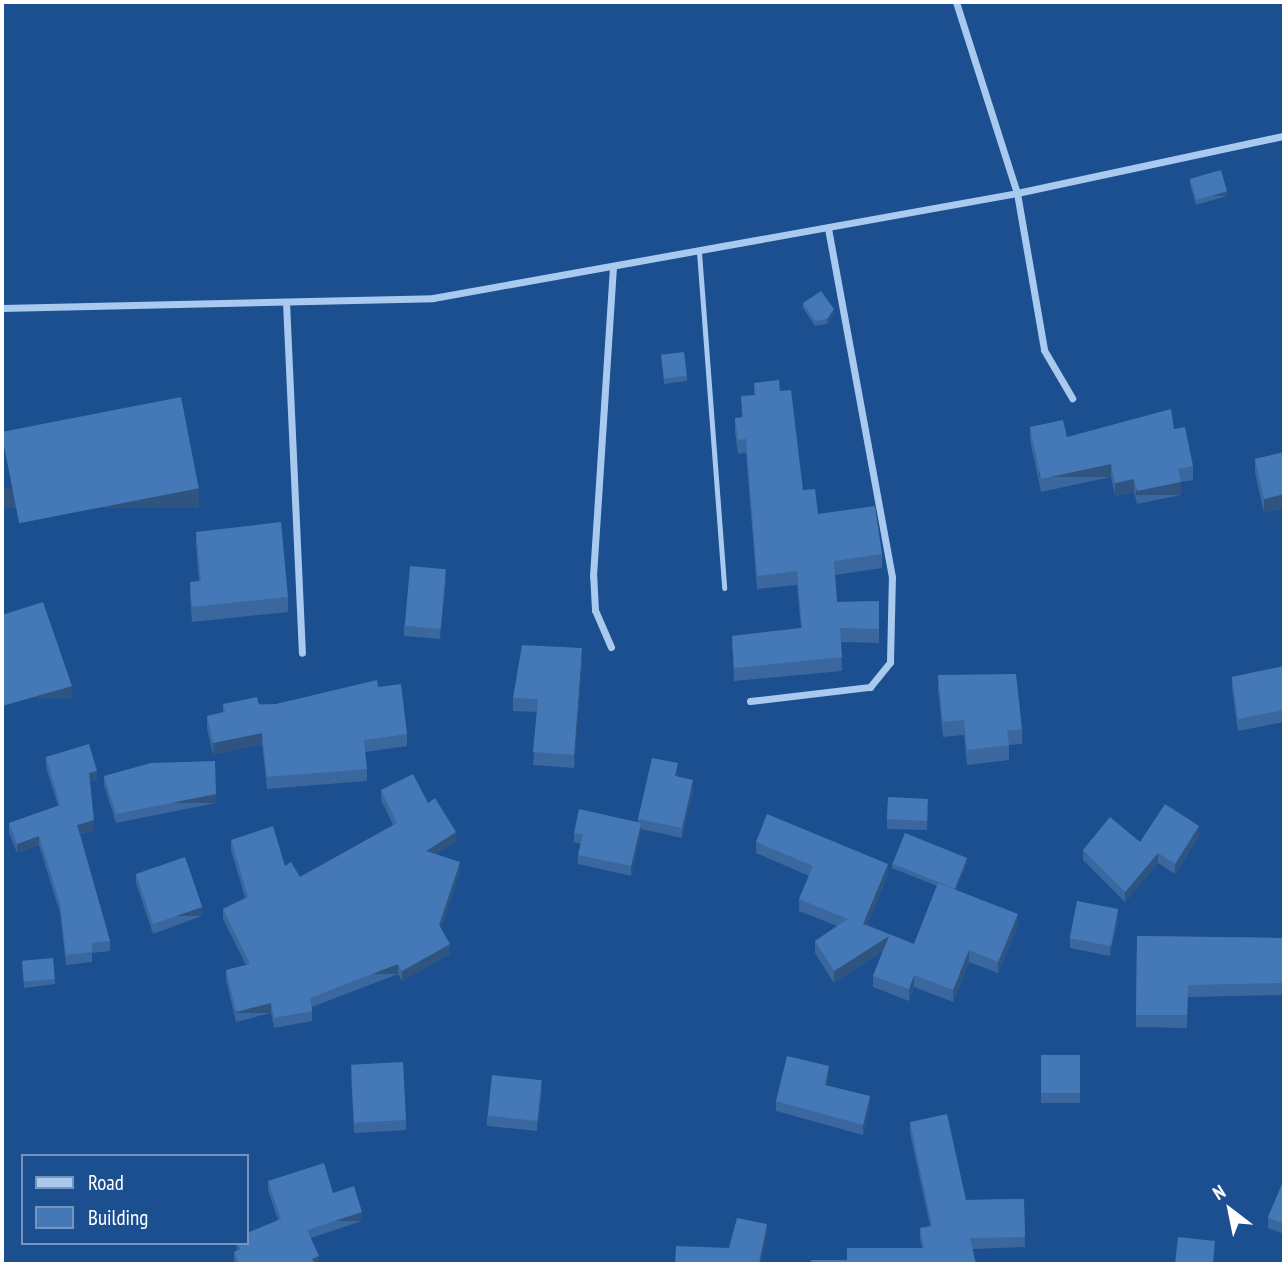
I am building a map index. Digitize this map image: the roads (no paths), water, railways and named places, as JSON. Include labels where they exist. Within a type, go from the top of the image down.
[{"type":"street","points":[[956,2],[1017,193],[1044,350],[1072,398]]},
{"type":"street","points":[[2,308],[433,299],[1017,193],[1284,136]]},
{"type":"street","points":[[750,701],[870,687],[890,662],[892,577],[828,228]]},
{"type":"street","points":[[611,647],[595,610],[593,576],[613,268]]},
{"type":"street","points":[[286,302],[302,653]]},
{"type":"lane","points":[[699,252],[724,589]]}]
